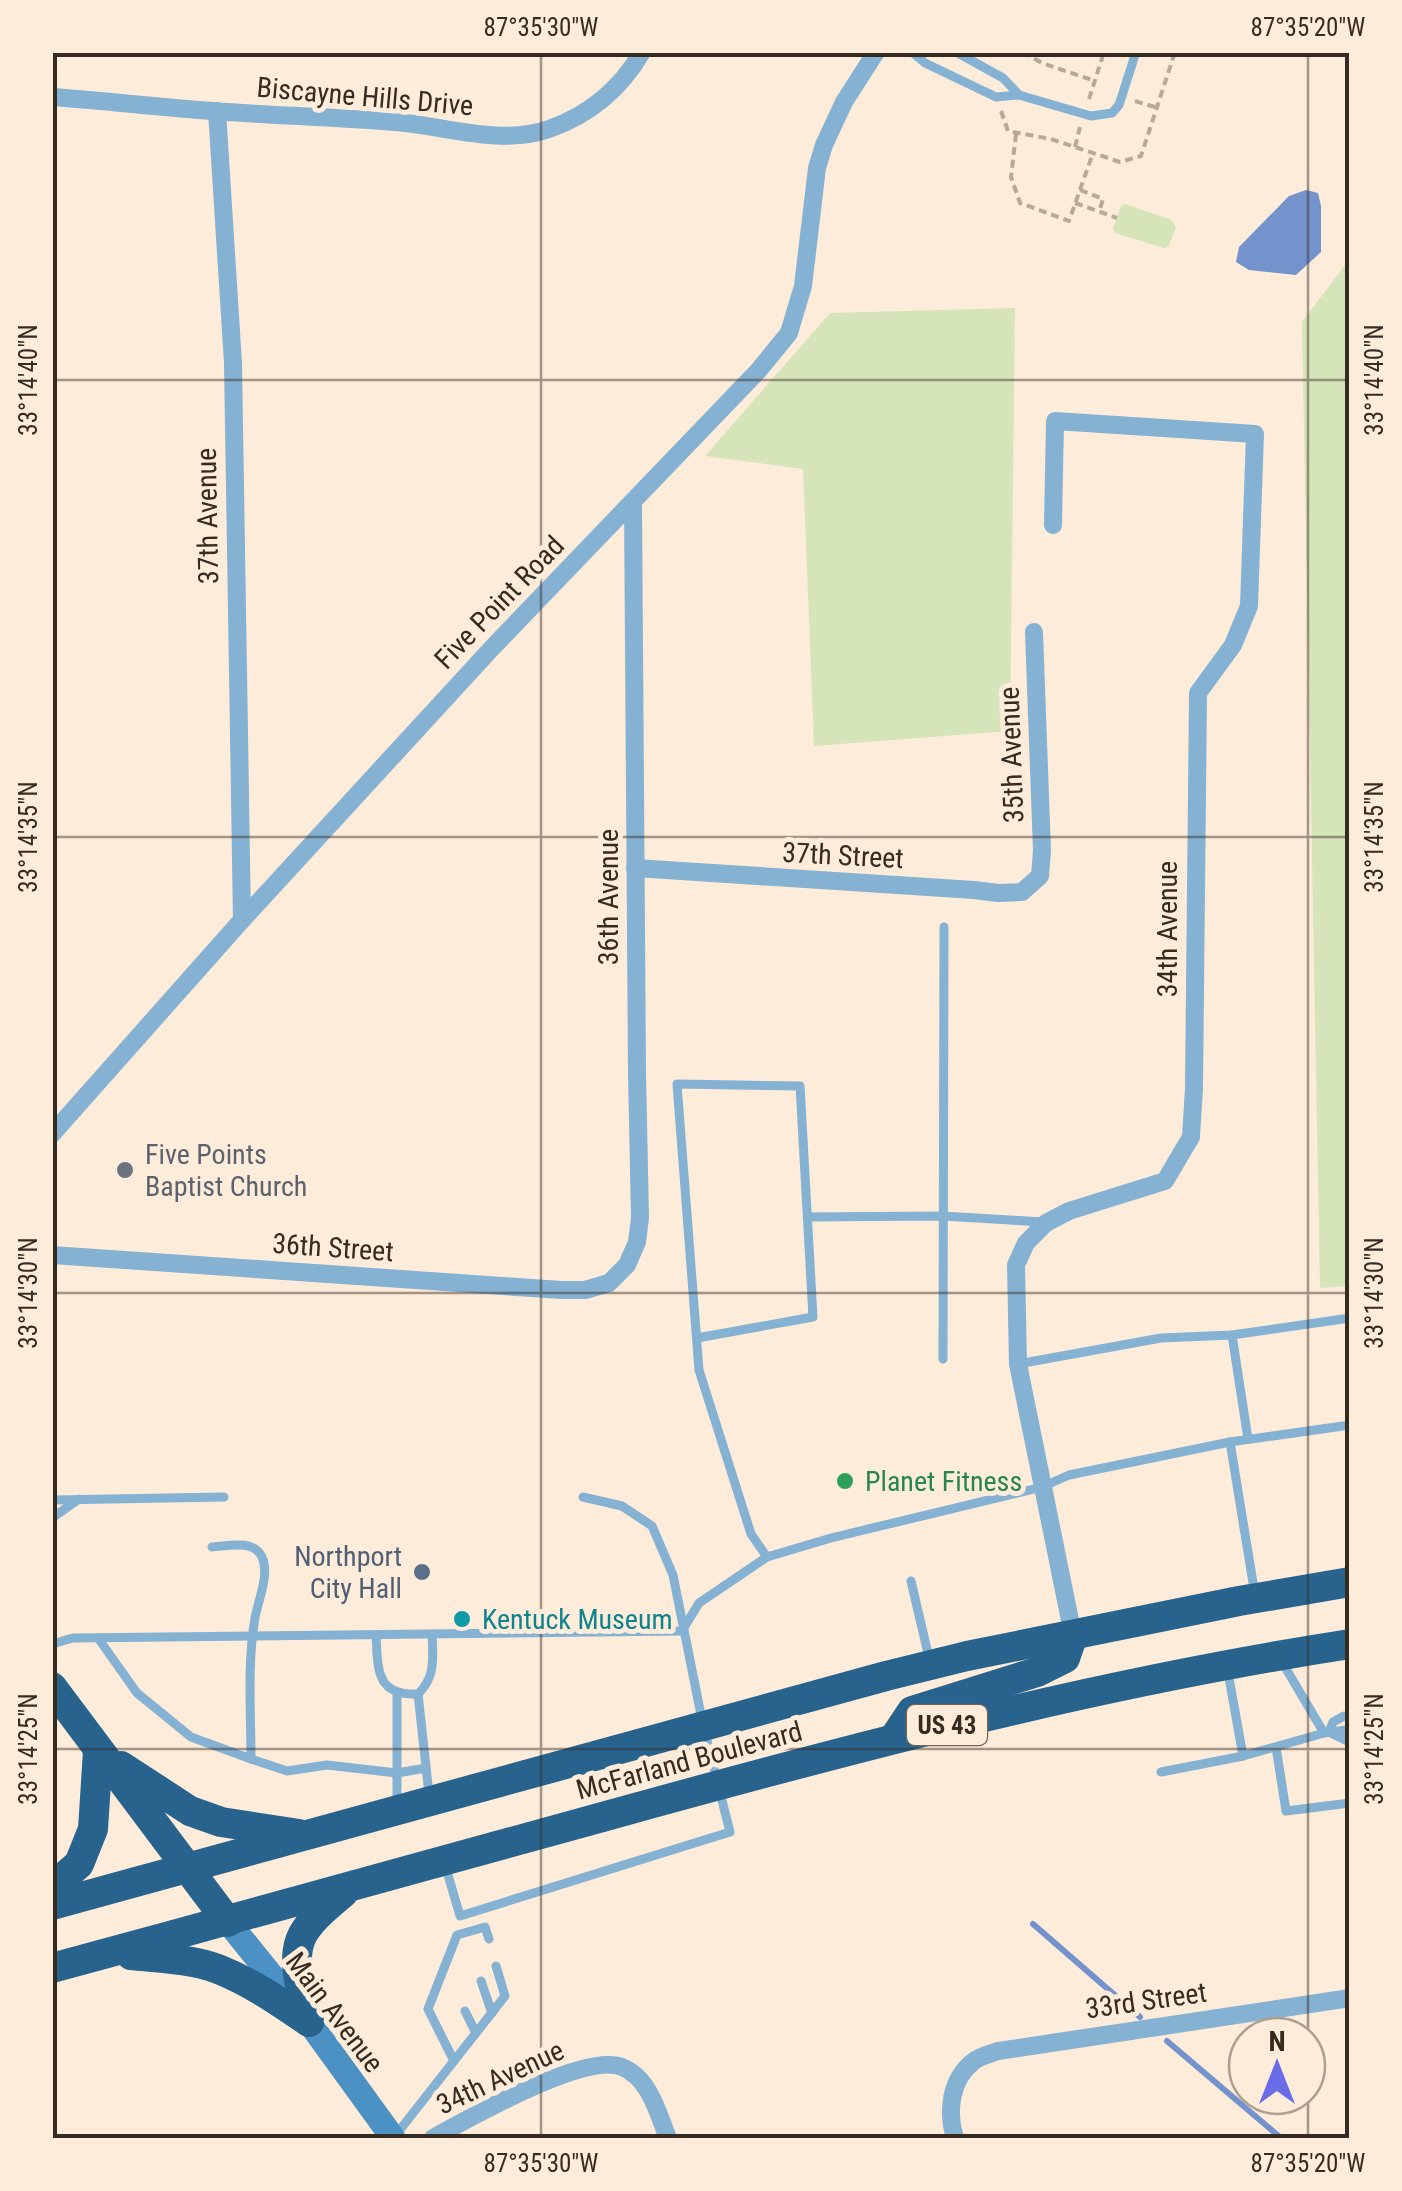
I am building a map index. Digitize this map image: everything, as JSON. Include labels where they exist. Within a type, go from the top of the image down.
[{"type":"highway","name":"McFarland Boulevard","points":[[52,1904],[930,1665],[1350,1582]]},
{"type":"highway","points":[[894,1738],[912,1711],[1037,1672],[1065,1658],[1073,1634]]},
{"type":"highway","name":"McFarland Boulevard","points":[[52,1968],[894,1738],[1097,1690],[1350,1644]]},
{"type":"highway","name":"US 43","points":[[61,1704],[228,1922]]},
{"type":"highway","points":[[52,1888],[79,1864],[93,1830],[98,1750]]},
{"type":"highway","name":"US 43","points":[[98,1750],[190,1811],[221,1822],[309,1836]]},
{"type":"highway","points":[[309,2022],[299,1975],[302,1936],[350,1886]]},
{"type":"highway","points":[[108,1953],[216,1968],[252,1985],[309,2022]]},
{"type":"main road","name":"Main Avenue","points":[[228,1922],[309,2022],[393,2138]]},
{"type":"street","name":"Biscayne Hills Drive","points":[[52,97],[406,123],[478,134],[526,134],[549,129],[592,108],[628,76],[642,52]]},
{"type":"street","name":"Five Point Road","points":[[52,1134],[490,649],[758,371],[789,333],[803,286],[817,168],[824,145],[844,102],[876,52]]},
{"type":"street","name":"37th Avenue","points":[[217,112],[233,363],[242,920]]},
{"type":"street","name":"34th Avenue","points":[[1046,1222],[1166,1181],[1191,1138],[1198,693],[1234,645],[1249,606],[1256,434],[1055,421],[1052,525]]},
{"type":"street","name":"36th Avenue","points":[[609,1283],[627,1264],[637,1242],[640,1218],[633,502]]},
{"type":"street","name":"35th Avenue","points":[[1034,632],[1042,802],[1040,876]]},
{"type":"street","name":"37th Street","points":[[636,868],[998,894],[1022,892],[1040,876]]},
{"type":"street","points":[[1046,1222],[1026,1243],[1016,1265],[1018,1364],[1073,1634]]},
{"type":"street","name":"36th Street","points":[[52,1255],[561,1290],[585,1290],[609,1283]]},
{"type":"street","name":"33rd Street","points":[[955,2138],[950,2124],[951,2100],[960,2077],[976,2059],[1009,2049],[1350,1998]]},
{"type":"street","name":"34th Avenue","points":[[433,2138],[573,2070],[598,2065],[622,2067],[642,2082],[668,2138]]},
{"type":"lane","points":[[912,52],[925,64],[996,97],[1019,95],[1091,116],[1112,113],[1119,105],[1136,52]]},
{"type":"lane","points":[[956,52],[1004,78],[1019,95]]},
{"type":"lane","points":[[943,1359],[944,927]]},
{"type":"lane","points":[[697,1338],[813,1316],[800,1086],[677,1084],[699,1370],[750,1534],[766,1557]]},
{"type":"lane","points":[[808,1217],[943,1216],[1046,1222]]},
{"type":"lane","points":[[1018,1364],[1161,1338],[1232,1335],[1350,1318]]},
{"type":"lane","points":[[1232,1335],[1248,1440]]},
{"type":"lane","points":[[682,1630],[699,1603],[766,1557],[1042,1487],[1070,1475],[1230,1442],[1350,1425]]},
{"type":"lane","points":[[1230,1442],[1255,1598]]},
{"type":"lane","points":[[460,1916],[730,1832],[703,1725],[673,1576],[652,1526],[622,1506],[583,1496]]},
{"type":"lane","points":[[52,1500],[224,1497]]},
{"type":"lane","points":[[52,1518],[80,1498]]},
{"type":"lane","points":[[212,1547],[244,1545],[255,1548],[263,1557],[265,1572],[252,1636],[250,1759]]},
{"type":"lane","points":[[911,1581],[930,1665]]},
{"type":"lane","points":[[52,1644],[73,1638],[682,1630]]},
{"type":"lane","points":[[376,1634],[378,1674],[397,1693],[418,1694],[427,1686],[433,1671],[432,1634]]},
{"type":"lane","points":[[98,1638],[137,1693],[191,1737],[287,1770],[327,1765],[397,1773],[426,1768]]},
{"type":"lane","points":[[1278,1656],[1326,1733]]},
{"type":"lane","points":[[1227,1665],[1243,1756]]},
{"type":"lane","points":[[397,1693],[397,1811]]},
{"type":"lane","points":[[418,1694],[430,1802]]},
{"type":"lane","points":[[1326,1733],[1333,1722],[1344,1716]]},
{"type":"lane","points":[[1161,1772],[1243,1756],[1326,1733],[1347,1736]]},
{"type":"lane","points":[[1276,1747],[1286,1811],[1350,1803]]},
{"type":"lane","points":[[444,1860],[468,1938]]},
{"type":"lane","points":[[454,2061],[428,2009],[457,1936],[468,1938],[485,1926],[489,1940]]},
{"type":"lane","points":[[446,1965],[450,1976]]},
{"type":"lane","points":[[393,2138],[505,1996],[496,1966]]},
{"type":"lane","points":[[482,1982],[492,2013]]},
{"type":"lane","points":[[465,2011],[476,2034]]},
{"type":"path","points":[[1023,52],[1094,81]]},
{"type":"path","points":[[1016,132],[1011,176],[1020,204],[1070,221],[1093,153]]},
{"type":"path","points":[[1080,190],[1104,199],[1099,212]]},
{"type":"path","points":[[1076,204],[1117,218]]},
{"type":"green space","points":[[1125,204],[1172,220],[1176,228],[1168,247],[1115,233],[1113,229]]},
{"type":"green space","points":[[1349,260],[1350,1286],[1320,1288],[1302,322]]},
{"type":"green space","points":[[1015,308],[1010,731],[814,746],[803,469],[705,456],[830,313]]},
{"type":"water","points":[[1306,190],[1318,193],[1321,252],[1296,275],[1249,270],[1236,262],[1239,247],[1289,196]]},
{"type":"waterway","points":[[1033,1924],[1140,2017]]},
{"type":"waterway","points":[[1167,2041],[1281,2138]]},
{"type":"place","name":"Five Points Baptist Church","points":[[125,1170]]},
{"type":"place","name":"Planet Fitness","points":[[845,1481]]},
{"type":"place","name":"Northport City Hall","points":[[422,1572]]},
{"type":"place","name":"Kentuck Museum","points":[[462,1619]]}]
